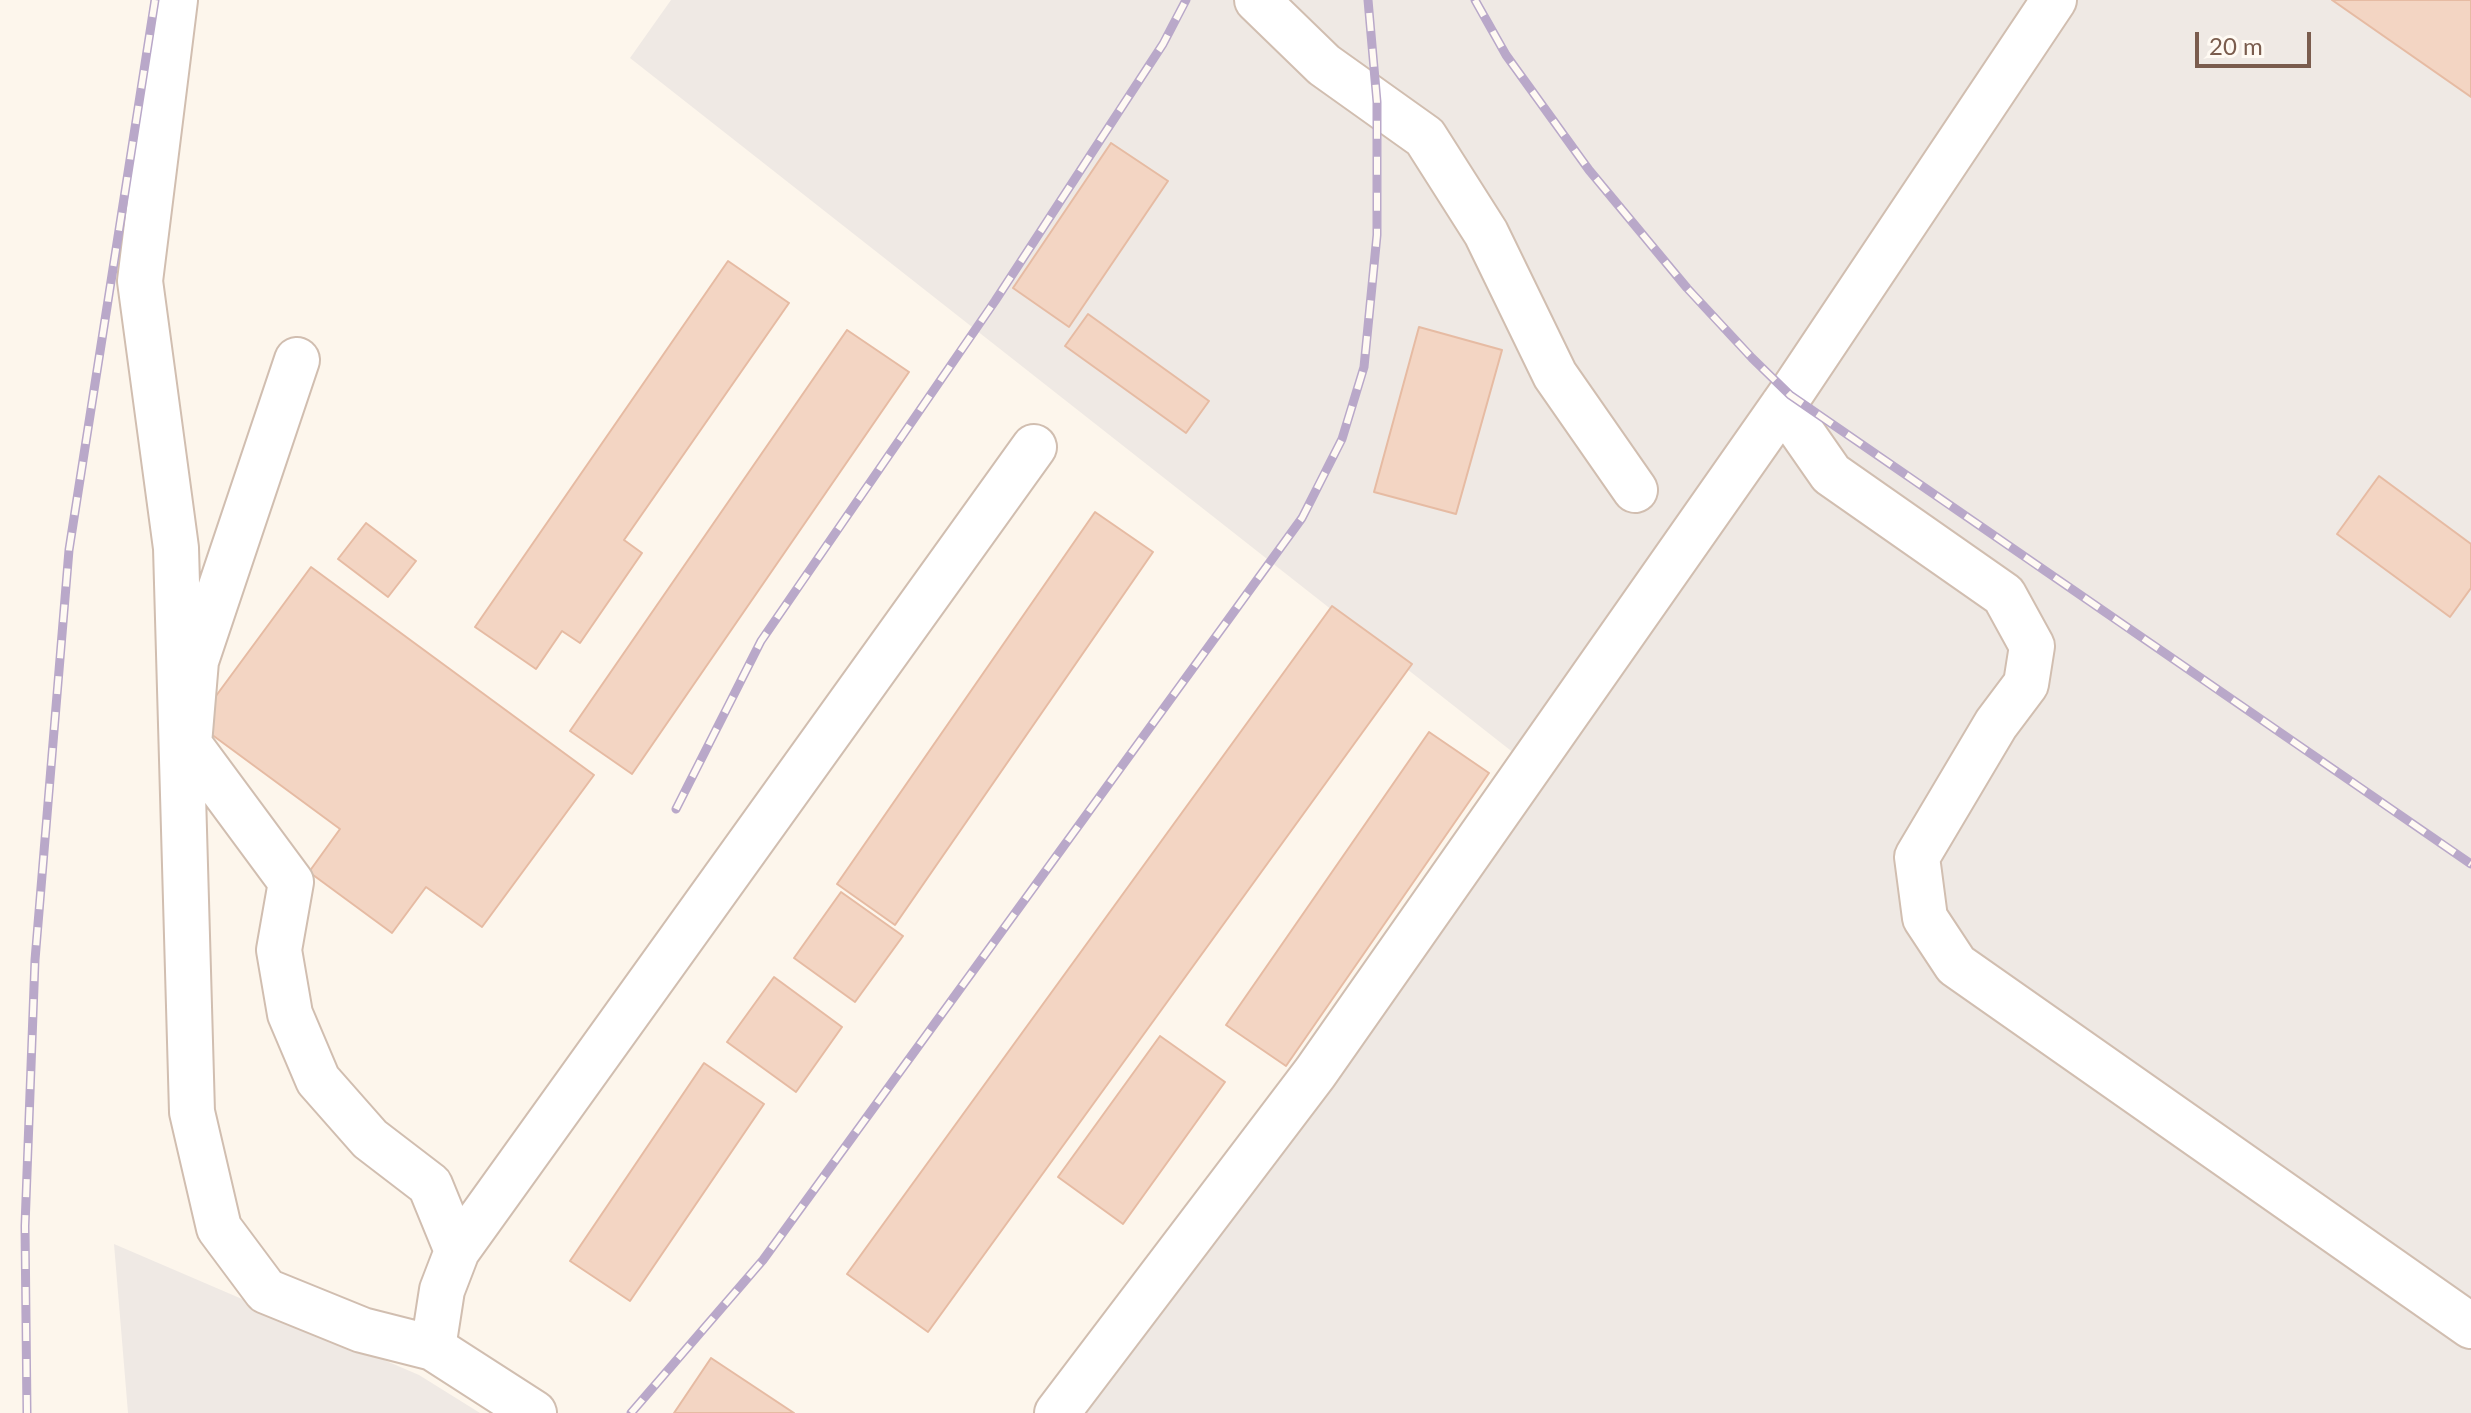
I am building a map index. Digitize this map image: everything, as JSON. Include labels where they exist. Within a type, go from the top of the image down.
[{"type":"street","points":[[175,0],[140,281],[176,548],[192,1112],[219,1228],[266,1291],[362,1330],[433,1348],[534,1413]]},
{"type":"street","points":[[1257,0],[1324,65],[1425,137],[1486,233],[1555,375],[1635,490]]},
{"type":"street","points":[[1057,1413],[1315,1073],[1783,405],[2054,0]]},
{"type":"street","points":[[297,360],[196,661],[189,744],[291,882],[279,950],[290,1014],[318,1080],[370,1139],[430,1185],[457,1251]]},
{"type":"street","points":[[1783,405],[1831,474],[2004,595],[2032,646],[2026,684],[1996,724],[1917,857],[1925,918],[1956,965],[2471,1326]]},
{"type":"street","points":[[433,1348],[442,1290],[457,1251],[1034,447]]},
{"type":"shaded area","points":[[671,0],[2471,0],[2471,1413],[1050,1413],[1524,761],[630,58]]},
{"type":"shaded area","points":[[114,1244],[419,1375],[480,1413],[128,1413]]},
{"type":"building","points":[[2332,0],[2471,0],[2471,97]]},
{"type":"building","points":[[1111,143],[1168,181],[1069,327],[1013,288]]},
{"type":"building","points":[[728,261],[789,303],[624,540],[642,553],[580,643],[562,631],[536,669],[475,627]]},
{"type":"building","points":[[1088,314],[1209,401],[1186,433],[1065,346]]},
{"type":"building","points":[[1419,327],[1502,350],[1456,514],[1374,492]]},
{"type":"building","points":[[847,330],[909,372],[632,774],[570,731]]},
{"type":"building","points":[[2379,476],[2471,544],[2471,588],[2450,617],[2337,534]]},
{"type":"building","points":[[1095,512],[1153,552],[895,925],[837,884]]},
{"type":"building","points":[[366,523],[416,561],[388,597],[338,559]]},
{"type":"building","points":[[311,567],[594,775],[482,927],[426,887],[392,933],[309,872],[340,829],[196,723]]},
{"type":"building","points":[[1332,606],[1412,664],[928,1332],[847,1274]]},
{"type":"building","points":[[1429,732],[1489,773],[1286,1066],[1226,1025]]},
{"type":"building","points":[[841,892],[903,936],[855,1002],[794,958]]},
{"type":"building","points":[[774,977],[842,1027],[796,1092],[727,1042]]},
{"type":"building","points":[[1160,1036],[1225,1082],[1123,1224],[1058,1177]]},
{"type":"building","points":[[704,1063],[764,1104],[630,1301],[570,1261]]},
{"type":"building","points":[[711,1358],[794,1413],[674,1413]]},
{"type":"railway","points":[[27,1413],[25,1226],[35,960],[69,550],[155,0]]},
{"type":"railway","points":[[676,809],[761,641],[995,301],[1163,44],[1186,0]]},
{"type":"railway","points":[[631,1413],[763,1260],[1302,518],[1342,439],[1364,367],[1377,235],[1377,102],[1368,0]]},
{"type":"railway","points":[[1475,0],[1506,55],[1589,170],[1687,288],[1790,395],[2471,864]]}]
